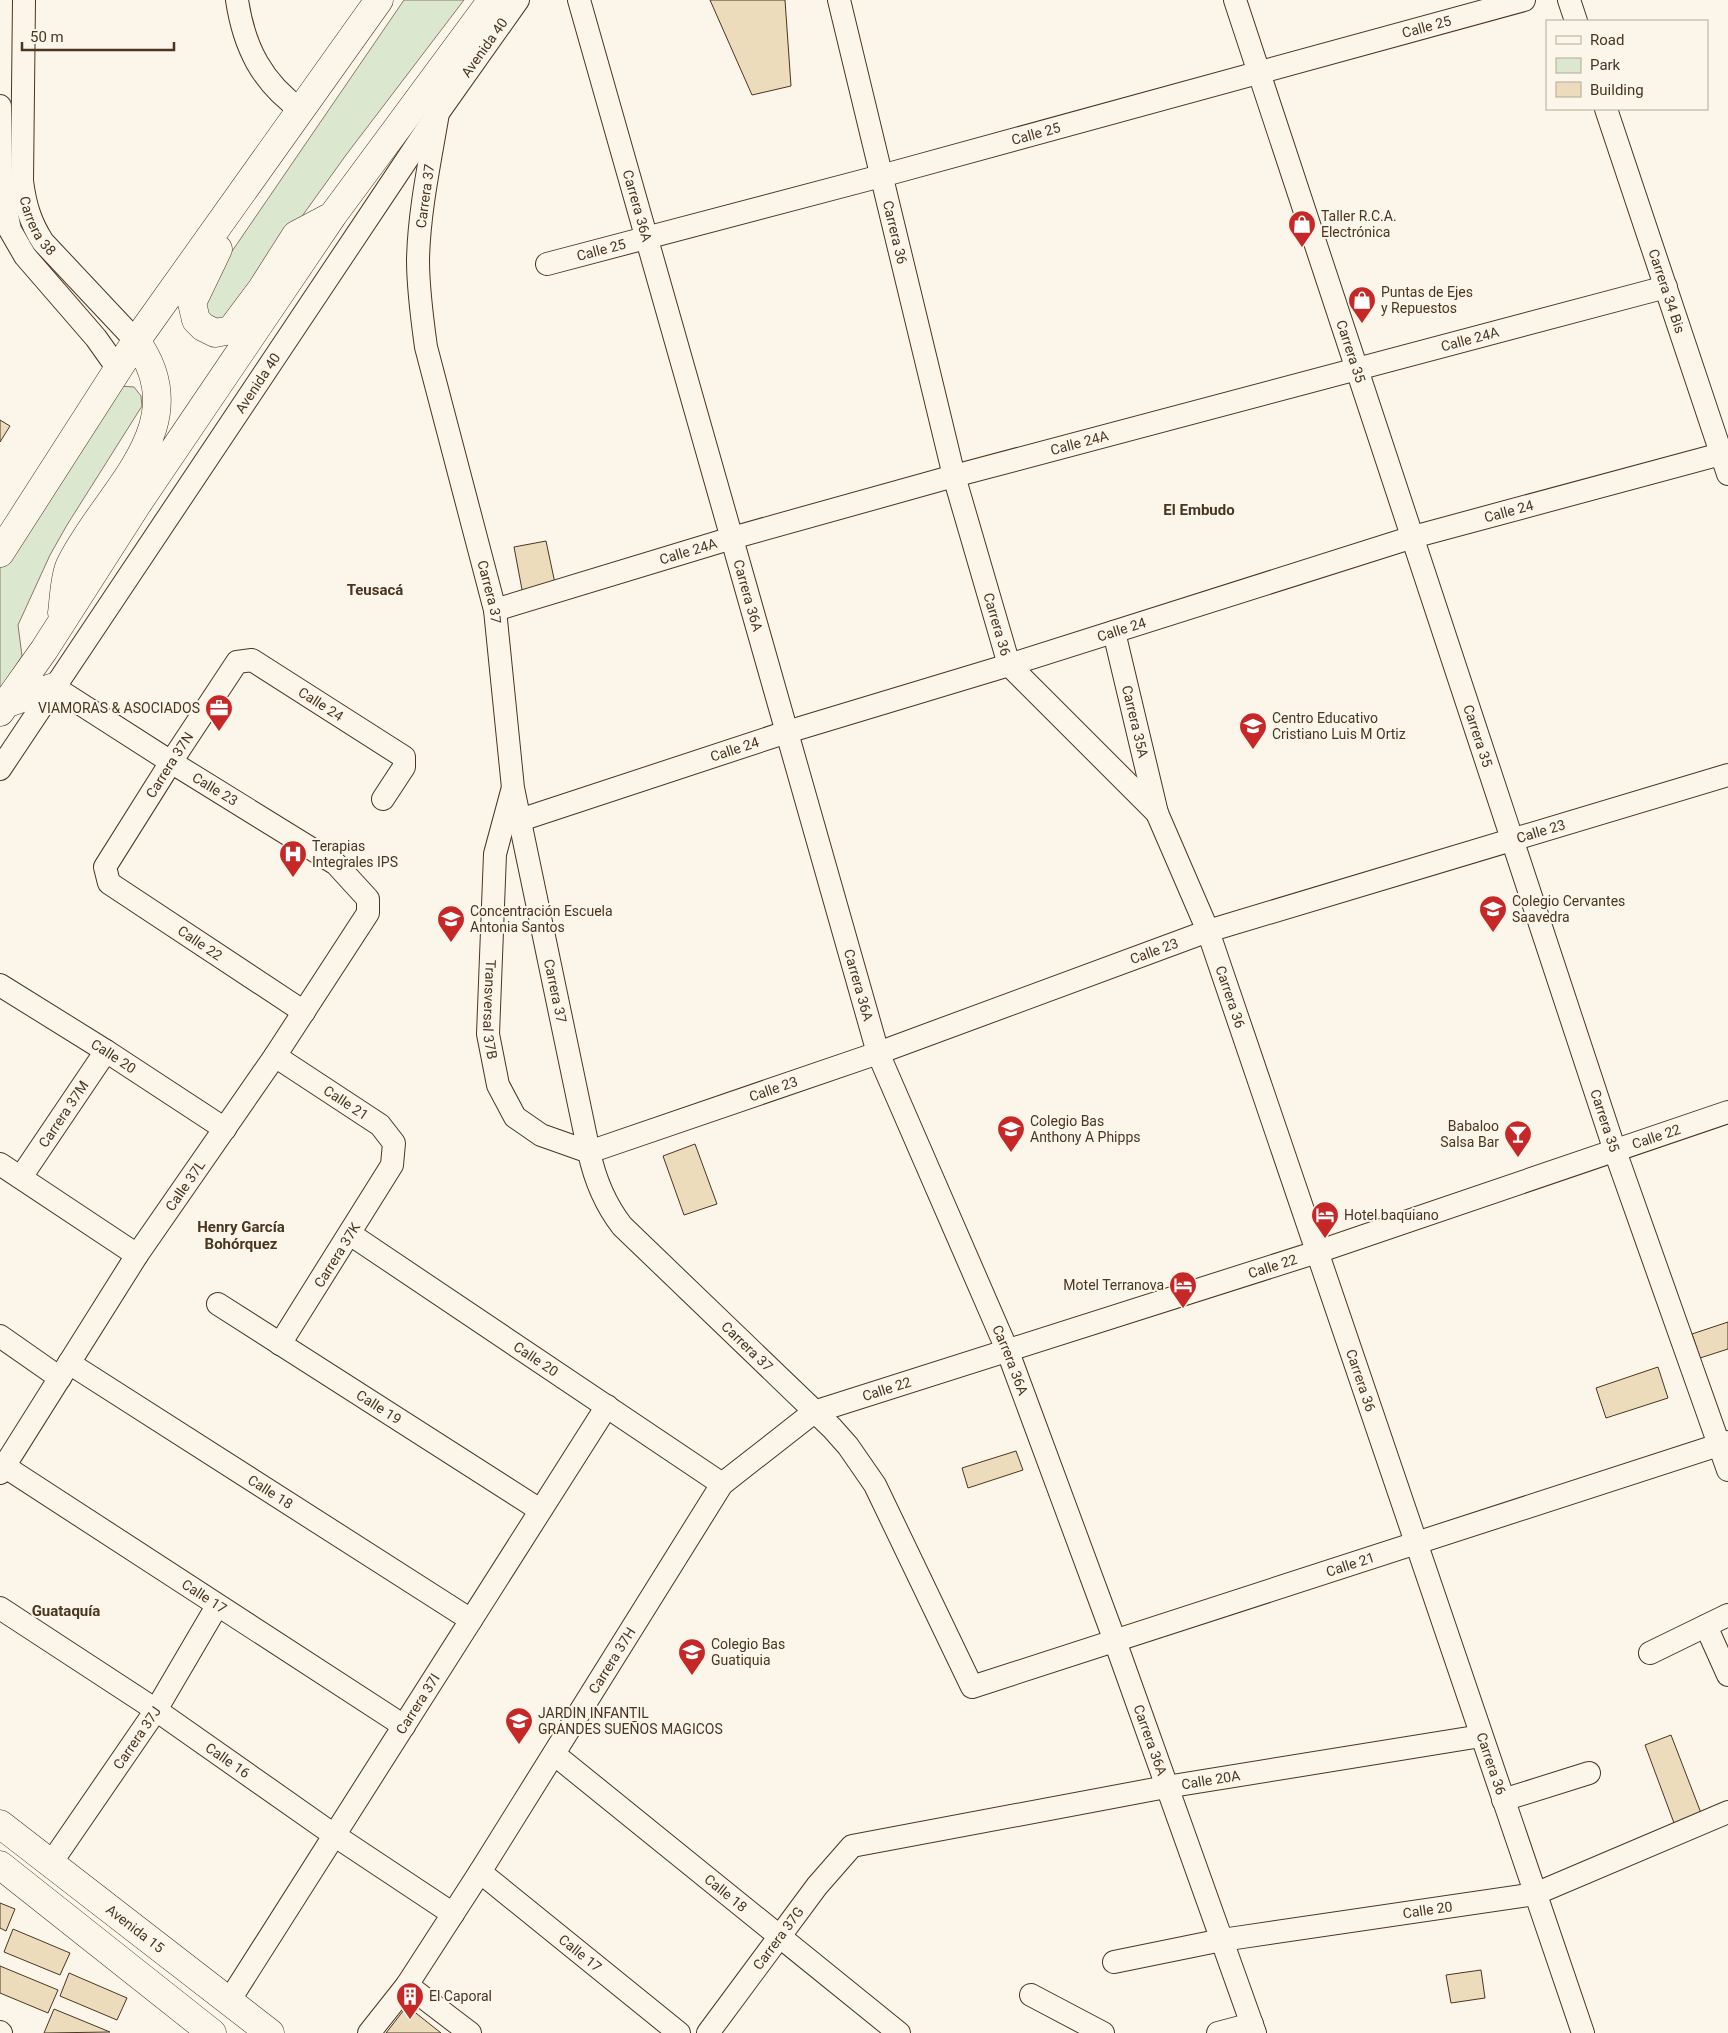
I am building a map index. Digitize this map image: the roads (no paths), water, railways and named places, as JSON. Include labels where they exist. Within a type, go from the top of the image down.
[{"type":"main road","points":[[0,552],[136,341],[379,0]]},
{"type":"main road","name":"Avenida 40","points":[[3,708],[60,625],[138,503],[333,215],[492,0]]},
{"type":"main road","points":[[238,196],[229,228],[192,302],[196,320],[203,328],[216,333],[231,330],[242,318],[296,235],[333,215]]},
{"type":"main road","points":[[60,625],[70,566],[145,447],[156,420],[158,394],[153,372],[136,341]]},
{"type":"main road","points":[[3,708],[54,687]]},
{"type":"main road","name":"Avenida 15","points":[[0,1824],[270,2033]]},
{"type":"main road","points":[[0,1865],[212,2033]]},
{"type":"street","name":"Carrera 38","points":[[24,0],[22,180],[24,202],[32,226],[43,242],[136,341]]},
{"type":"street","points":[[237,0],[244,35],[260,68],[282,98],[301,110]]},
{"type":"street","name":"Avenida 40","points":[[0,769],[438,113],[518,0]]},
{"type":"street","name":"Carrera 36A","points":[[579,0],[878,1053],[1008,1352],[1115,1641],[1222,1940]]},
{"type":"street","name":"Carrera 36","points":[[839,0],[954,476],[1009,665],[1157,813],[1208,931],[1583,2033]]},
{"type":"street","name":"Carrera 35","points":[[1235,0],[1512,841],[1616,1151],[1724,1444],[1728,1470]]},
{"type":"street","name":"Calle 25","points":[[547,264],[881,176],[1524,0]]},
{"type":"street","points":[[1569,0],[1576,20]]},
{"type":"street","name":"Carrera 38","points":[[24,75],[0,105],[1,186],[10,230],[25,256],[96,338],[118,369]]},
{"type":"street","name":"Carrera 34 Bis","points":[[1606,110],[1726,460]]},
{"type":"street","name":"Carrera 37","points":[[438,113],[420,230],[418,259],[426,348],[495,610],[513,788],[597,1184],[612,1213],[622,1226],[848,1446],[875,1485],[972,1687]]},
{"type":"street","name":"Calle 24A","points":[[495,610],[732,538],[954,476],[1666,287]]},
{"type":"street","name":"Calle 24","points":[[520,820],[787,732],[1009,665],[1413,537],[1726,460]]},
{"type":"street","name":"Carrera 35A","points":[[1114,632],[1157,813]]},
{"type":"street","name":"Calle 24","points":[[237,662],[252,660],[404,757],[404,768],[383,799]]},
{"type":"street","name":"Carrera 37N","points":[[105,868],[170,762],[237,662]]},
{"type":"street","name":"Calle 23","points":[[54,687],[170,762],[336,864],[368,899]]},
{"type":"street","name":"Calle 23","points":[[589,1152],[878,1053],[1208,931],[1728,775]]},
{"type":"street","name":"Transversal 37B","points":[[513,788],[495,854],[488,1034],[498,1085],[515,1117],[541,1135],[589,1152]]},
{"type":"street","name":"Calle 22","points":[[105,868],[109,883],[304,1012]]},
{"type":"street","name":"Calle 37L","points":[[5,1457],[64,1371],[137,1256],[304,1012],[368,913],[368,899]]},
{"type":"street","name":"Calle 20","points":[[0,985],[225,1128]]},
{"type":"street","name":"Carrera 37M","points":[[20,1177],[106,1051]]},
{"type":"street","name":"Calle 21","points":[[275,1056],[380,1125],[394,1143],[392,1165]]},
{"type":"street","name":"Calle 22","points":[[814,1412],[1008,1352],[1317,1252],[1728,1112]]},
{"type":"street","points":[[0,1164],[137,1256]]},
{"type":"street","name":"Carrera 37K","points":[[280,1344],[392,1165]]},
{"type":"street","name":"Calle 20","points":[[350,1234],[722,1484]]},
{"type":"street","name":"Calle 19","points":[[218,1304],[540,1510]]},
{"type":"street","name":"Calle 18","points":[[0,1336],[64,1371],[471,1620]]},
{"type":"street","name":"Carrera 37I","points":[[229,2001],[606,1406]]},
{"type":"street","name":"Carrera 37H","points":[[369,2033],[407,1985],[453,1914],[722,1484],[814,1412]]},
{"type":"street","name":"Calle 21","points":[[972,1687],[1724,1444]]},
{"type":"street","name":"Calle 17","points":[[5,1457],[217,1606],[404,1726]]},
{"type":"street","name":"Carrera 37J","points":[[50,1863],[156,1710],[217,1606]]},
{"type":"street","name":"Calle 16","points":[[0,1608],[156,1710],[334,1836],[453,1914]]},
{"type":"street","points":[[1650,1653],[1728,1615]]},
{"type":"street","points":[[1706,1626],[1728,1675]]},
{"type":"street","name":"Calle 20A","points":[[852,1846],[1166,1786],[1481,1736]]},
{"type":"street","name":"Calle 18","points":[[554,1754],[899,2033]]},
{"type":"street","points":[[1504,1800],[1590,1774]]},
{"type":"street","name":"Calle 20","points":[[1114,1962],[1222,1940],[1535,1894],[1728,1812]]},
{"type":"street","name":"Carrera 37G","points":[[708,2033],[779,1936],[852,1846]]},
{"type":"street","name":"Calle 17","points":[[480,1872],[679,2033]]},
{"type":"street","points":[[1218,2033],[1253,2029],[1222,1940]]},
{"type":"street","points":[[407,1985],[470,2033]]},
{"type":"street","points":[[1031,1994],[1103,2033]]},
{"type":"place","name":"Taller R.C.A. Electrónica","points":[[1302,248]]},
{"type":"place","name":"Puntas de Ejes y Repuestos","points":[[1362,324]]},
{"type":"place","name":"VIAMORAS & ASOCIADOS","points":[[219,732]]},
{"type":"place","name":"Centro Educativo Cristiano Luis M Ortiz","points":[[1253,750]]},
{"type":"place","name":"Terapias Integrales IPS","points":[[293,878]]},
{"type":"place","name":"Colegio Cervantes Saavedra","points":[[1493,933]]},
{"type":"place","name":"Concentración Escuela Antonia Santos","points":[[451,943]]},
{"type":"place","name":"Colegio Bas Anthony A Phipps","points":[[1011,1153]]},
{"type":"place","name":"Babaloo Salsa Bar","points":[[1518,1158]]},
{"type":"place","name":"Hotel baquiano","points":[[1325,1239]]},
{"type":"place","name":"Motel Terranova","points":[[1183,1309]]},
{"type":"place","name":"Colegio Bas Guatiquia","points":[[692,1676]]},
{"type":"place","name":"JARDIN INFANTIL GRANDES SUEÑOS MAGICOS","points":[[519,1745]]},
{"type":"place","name":"El Caporal","points":[[410,2020]]},
{"type":"district","name":"El Embudo","points":[[1199,510]]},
{"type":"district","name":"Teusacá","points":[[375,590]]},
{"type":"district","name":"Henry García Bohórquez","points":[[241,1236]]},
{"type":"district","name":"Guataquía","points":[[66,1611]]}]
